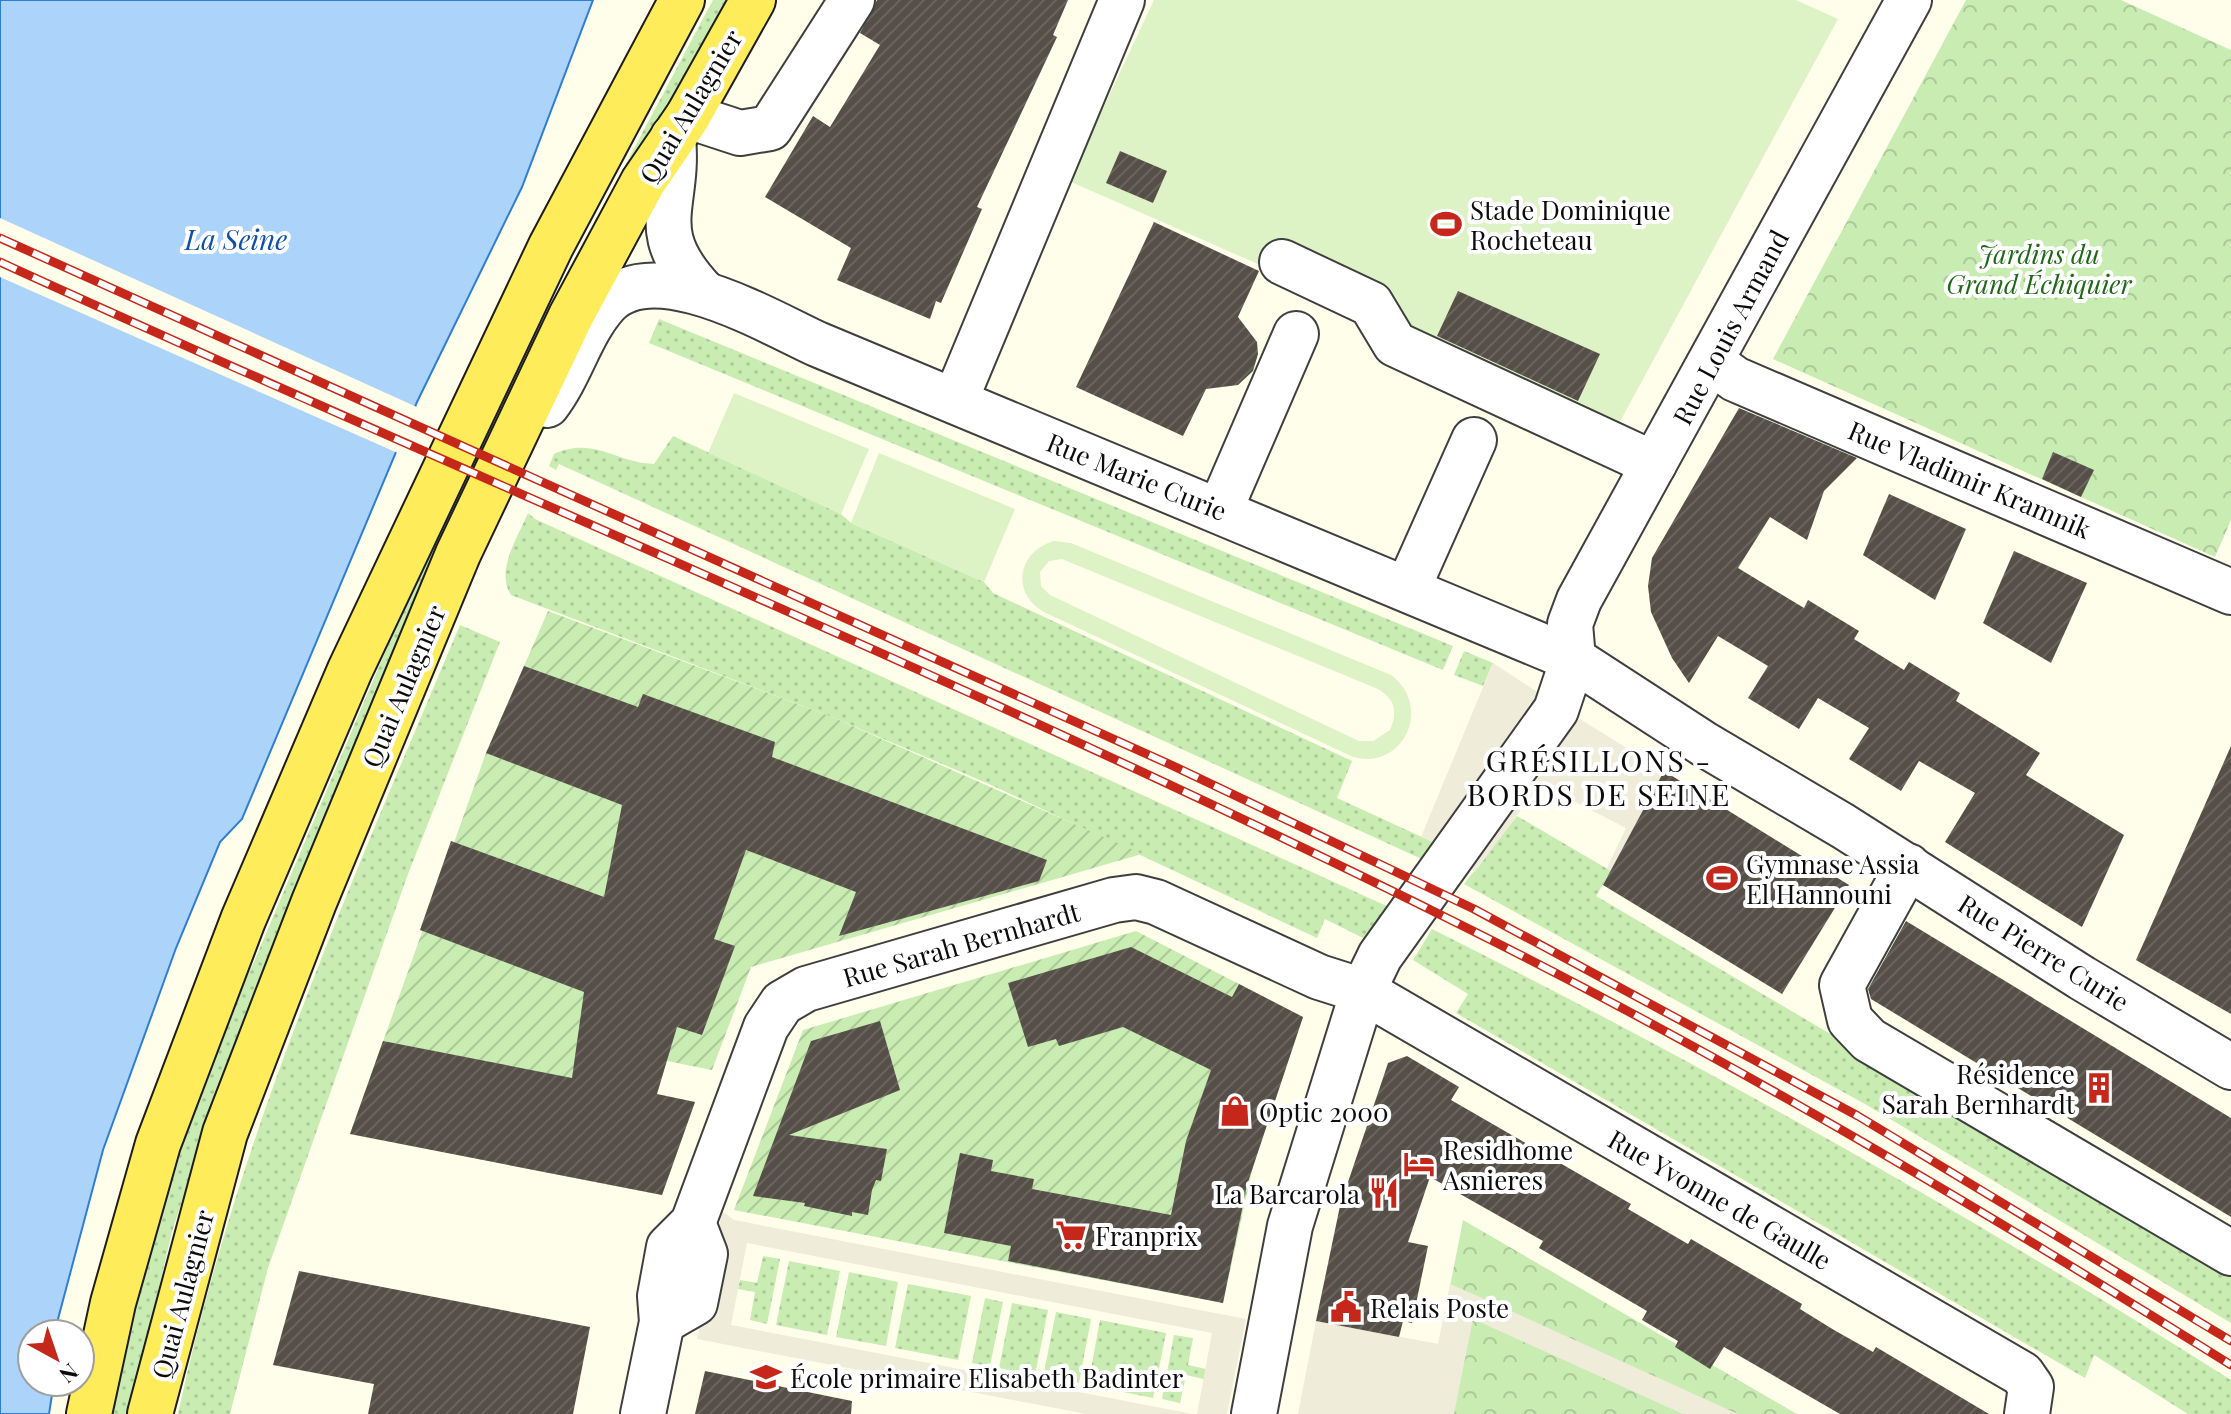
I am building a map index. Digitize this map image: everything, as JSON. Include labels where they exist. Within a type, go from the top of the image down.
[{"type":"main road","name":"Quai Aulagnier","points":[[89,1414],[113,1303],[158,1144],[243,920],[350,670],[544,260],[682,0]]},
{"type":"main road","name":"Quai Aulagnier","points":[[150,1414],[225,1133],[350,815],[458,554],[571,316],[643,182],[680,126],[753,0]]},
{"type":"street","points":[[680,126],[740,133],[770,128],[852,0]]},
{"type":"street","points":[[955,401],[1122,0]]},
{"type":"street","name":"Rue Louis Armand","points":[[1573,659],[1570,624],[1579,600],[1909,0]]},
{"type":"street","name":"Rue Marie Curie","points":[[680,126],[666,229],[685,273],[703,292]]},
{"type":"street","points":[[1282,262],[1371,304],[1395,344],[1654,464]]},
{"type":"street","name":"Rue Marie Curie","points":[[504,461],[560,388],[607,304],[625,291],[643,285],[703,292],[817,344],[1573,659]]},
{"type":"street","points":[[1220,510],[1296,334]]},
{"type":"street","name":"Rue Vladimir Kramnik","points":[[1712,362],[1735,379],[2231,592]]},
{"type":"street","points":[[1408,588],[1474,440]]},
{"type":"street","points":[[1254,1414],[1290,1226],[1363,991],[1380,956],[1556,710],[1573,659]]},
{"type":"street","name":"Rue Pierre Curie","points":[[1573,659],[1704,744],[1908,866],[2082,978],[2231,1067]]},
{"type":"street","points":[[1908,866],[1842,985],[1850,1020],[1869,1040],[2231,1253]]},
{"type":"street","name":"Rue Sarah Bernhardt","points":[[643,1414],[662,1322],[660,1296],[669,1247],[693,1223],[766,1027],[782,1003],[806,989],[1114,900],[1136,897],[1168,907],[1319,977],[1363,991]]},
{"type":"street","name":"Rue Yvonne de Gaulle","points":[[1363,991],[2022,1374],[2029,1400]]},
{"type":"green space","points":[[713,0],[726,0],[620,188],[414,611],[217,1092],[172,1232],[129,1414],[110,1414],[147,1236],[212,1049],[254,962],[408,598],[502,397]]},
{"type":"green space","name":"Stade Dominique Rocheteau","points":[[1154,0],[1796,0],[1838,19],[1603,453],[1342,301],[1069,181]]},
{"type":"green space","name":"Jardins du Grand Échiquier","points":[[1966,0],[2121,0],[2231,50],[2231,520],[2215,557],[1773,359]]},
{"type":"green space","points":[[659,319],[1453,646],[1443,670],[649,343]]},
{"type":"green space","points":[[734,393],[869,449],[841,514],[708,453]]},
{"type":"green space","points":[[673,436],[841,514],[851,523],[984,582],[993,593],[1352,761],[1337,798],[1435,843],[1426,861],[559,464],[556,470],[549,466],[554,454],[581,448],[654,464]]},
{"type":"green space","points":[[879,453],[1015,509],[984,582],[851,523]]},
{"type":"green space","points":[[528,513],[535,519],[1391,908],[1363,938],[1325,919],[1317,938],[989,784],[832,717],[511,595],[507,586],[507,565]]},
{"type":"green space","points":[[1054,541],[1071,543],[1391,675],[1404,688],[1410,703],[1411,718],[1407,733],[1399,745],[1386,754],[1371,759],[1353,757],[1044,612],[1033,604],[1023,584],[1026,563],[1042,546]],"holes":[[[1062,559],[1378,689],[1393,706],[1390,730],[1373,741],[1359,741],[1050,595],[1041,586],[1040,572],[1049,561]]]},
{"type":"green space","points":[[548,611],[832,717],[1142,854],[751,967],[712,1070],[667,1061],[655,1094],[695,1102],[662,1195],[350,1134],[486,753]]},
{"type":"green space","points":[[460,625],[500,642],[408,874],[268,1268],[230,1414],[178,1414],[203,1312],[264,1112],[338,916]]},
{"type":"green space","points":[[1464,651],[1493,663],[1483,686],[1454,675]]},
{"type":"green space","points":[[1517,816],[1611,871],[1596,896],[2087,1185],[2231,1276],[2231,1323],[1865,1104],[1464,884]]},
{"type":"green space","points":[[1432,929],[1636,1034],[1837,1144],[2134,1319],[2231,1380],[2231,1414],[2188,1414],[2094,1355],[2085,1378],[1456,1013],[1468,994],[1413,960]]},
{"type":"green space","points":[[1136,931],[1303,1017],[1253,1166],[1223,1303],[734,1210],[803,1030]]},
{"type":"green space","points":[[1463,1220],[1797,1414],[1425,1414]]},
{"type":"green space","points":[[763,1256],[780,1259],[767,1324],[750,1320],[755,1292],[738,1289],[740,1280],[757,1283]]},
{"type":"green space","points":[[789,1261],[840,1271],[827,1335],[776,1325]]},
{"type":"green space","points":[[849,1272],[898,1282],[886,1346],[836,1337]]},
{"type":"green space","points":[[908,1284],[971,1296],[958,1360],[895,1348]]},
{"type":"green space","points":[[985,1298],[1003,1302],[990,1366],[972,1363]]},
{"type":"green space","points":[[1012,1303],[1048,1310],[1035,1375],[999,1368]]},
{"type":"green space","points":[[1056,1312],[1091,1319],[1079,1383],[1043,1377]]},
{"type":"green space","points":[[1100,1320],[1166,1333],[1153,1398],[1088,1385]]},
{"type":"green space","points":[[1174,1335],[1193,1338],[1188,1365],[1206,1369],[1204,1379],[1186,1375],[1180,1403],[1162,1399]]},
{"type":"shaded area","points":[[1493,663],[1545,697],[1435,843],[1421,837]]},
{"type":"shaded area","points":[[1580,719],[1664,771],[1611,871],[1607,868],[1626,828],[1540,784],[1475,872],[1466,864],[1571,725]]},
{"type":"shaded area","points":[[722,1211],[734,1220],[1246,1319],[1227,1414],[1197,1414],[1212,1333],[747,1243],[731,1325],[1193,1414],[1086,1414],[697,1339]]},
{"type":"shaded area","points":[[1450,1284],[1738,1414],[1683,1414],[1473,1319],[1454,1414],[1298,1414],[1316,1321],[1438,1344]]},
{"type":"water","name":"La Seine","points":[[0,0],[593,0],[522,187],[417,402],[242,819],[220,842],[176,948],[103,1150],[58,1318],[16,1318],[16,1398],[52,1398],[49,1414],[0,1414]]},
{"type":"pier","points":[[0,218],[419,408],[400,454],[0,277]]},
{"type":"building","points":[[877,0],[1068,0],[1053,35],[1057,37],[977,207],[982,209],[941,303],[936,301],[930,319],[837,280],[851,248],[765,197],[813,116],[830,127],[880,45],[860,33]]},
{"type":"building","points":[[1120,151],[1167,171],[1153,203],[1106,183]]},
{"type":"building","points":[[1154,222],[1259,271],[1238,317],[1257,342],[1258,354],[1253,371],[1238,385],[1206,389],[1183,436],[1076,387]]},
{"type":"building","points":[[1458,291],[1600,354],[1578,401],[1437,336]]},
{"type":"building","points":[[1739,408],[1857,458],[1824,491],[1807,540],[1770,517],[1738,568],[1804,608],[1808,600],[1859,631],[1854,639],[1904,670],[1909,662],[1960,693],[1956,701],[2040,753],[2026,775],[2124,835],[2082,927],[1945,842],[1975,793],[1919,761],[1901,791],[1849,759],[1869,728],[1818,698],[1799,729],[1748,698],[1768,666],[1718,636],[1689,683],[1672,658],[1651,612],[1648,586],[1652,558]]},
{"type":"building","points":[[2053,452],[2094,470],[2081,497],[2042,479]]},
{"type":"building","points":[[1889,494],[1966,529],[1935,600],[1863,555]]},
{"type":"building","points":[[2014,551],[2087,583],[2051,663],[1983,623]]},
{"type":"building","points":[[524,666],[638,707],[643,694],[775,742],[772,757],[1047,860],[1039,881],[839,936],[856,892],[746,850],[714,939],[735,946],[702,1035],[677,1027],[657,1094],[695,1102],[662,1195],[350,1134],[383,1041],[572,1078],[584,992],[420,930],[451,841],[604,897],[622,805],[486,753]]},
{"type":"building","points":[[2231,746],[2231,1014],[2136,960]]},
{"type":"building","name":"Gymnase Assia El Hannouni","points":[[1664,771],[1849,885],[1782,994],[1603,885]]},
{"type":"building","name":"Résidence Sarah Bernhardt","points":[[1906,921],[2231,1118],[2231,1217],[1871,999],[1868,989]]},
{"type":"building","points":[[1131,947],[1232,997],[1239,984],[1303,1017],[1247,1185],[1223,1303],[1008,1261],[1011,1246],[944,1233],[960,1153],[993,1160],[991,1171],[1034,1179],[1032,1189],[1171,1215],[1186,1141],[1211,1070],[1123,1027],[1059,1046],[1056,1039],[1028,1047],[1008,983]]},
{"type":"building","points":[[880,1021],[900,1090],[789,1135],[887,1149],[881,1181],[876,1180],[872,1190],[868,1215],[852,1212],[852,1216],[804,1206],[805,1203],[753,1196],[811,1041]]},
{"type":"building","points":[[1407,1056],[1459,1087],[1451,1100],[1631,1204],[1628,1209],[1688,1244],[1691,1239],[1802,1304],[1800,1309],[1834,1330],[1873,1352],[1876,1347],[1989,1414],[1840,1414],[1724,1347],[1710,1369],[1675,1347],[1678,1341],[1642,1320],[1647,1311],[1539,1248],[1543,1241],[1430,1177],[1408,1242],[1428,1246],[1412,1323],[1403,1321],[1399,1337],[1316,1321],[1340,1206],[1388,1063]]},
{"type":"building","points":[[299,1271],[590,1327],[573,1414],[368,1414],[374,1384],[273,1365]]},
{"type":"building","points":[[705,1371],[852,1401],[851,1414],[695,1414]]},
{"type":"railway","points":[[0,238],[1169,764],[1474,909],[1858,1116],[2231,1341]]},
{"type":"railway","points":[[0,262],[1098,751],[1459,924],[1657,1027],[1851,1135],[2231,1365]]},
{"type":"place","name":"Stade Dominique Rocheteau","points":[[1446,224]]},
{"type":"place","name":"Gymnase Assia El Hannouni","points":[[1722,878]]},
{"type":"place","name":"Résidence Sarah Bernhardt","points":[[2099,1088]]},
{"type":"place","name":"Optic 2000","points":[[1235,1111]]},
{"type":"place","name":"Residhome Asnieres","points":[[1419,1164]]},
{"type":"place","name":"La Barcarola","points":[[1384,1193]]},
{"type":"place","name":"Franprix","points":[[1071,1235]]},
{"type":"place","name":"Relais Poste","points":[[1346,1307]]},
{"type":"place","name":"École primaire Elisabeth Badinter","points":[[766,1377]]},
{"type":"district","name":"GRÉSILLONS - BORDS DE SEINE","points":[[1599,777]]}]
